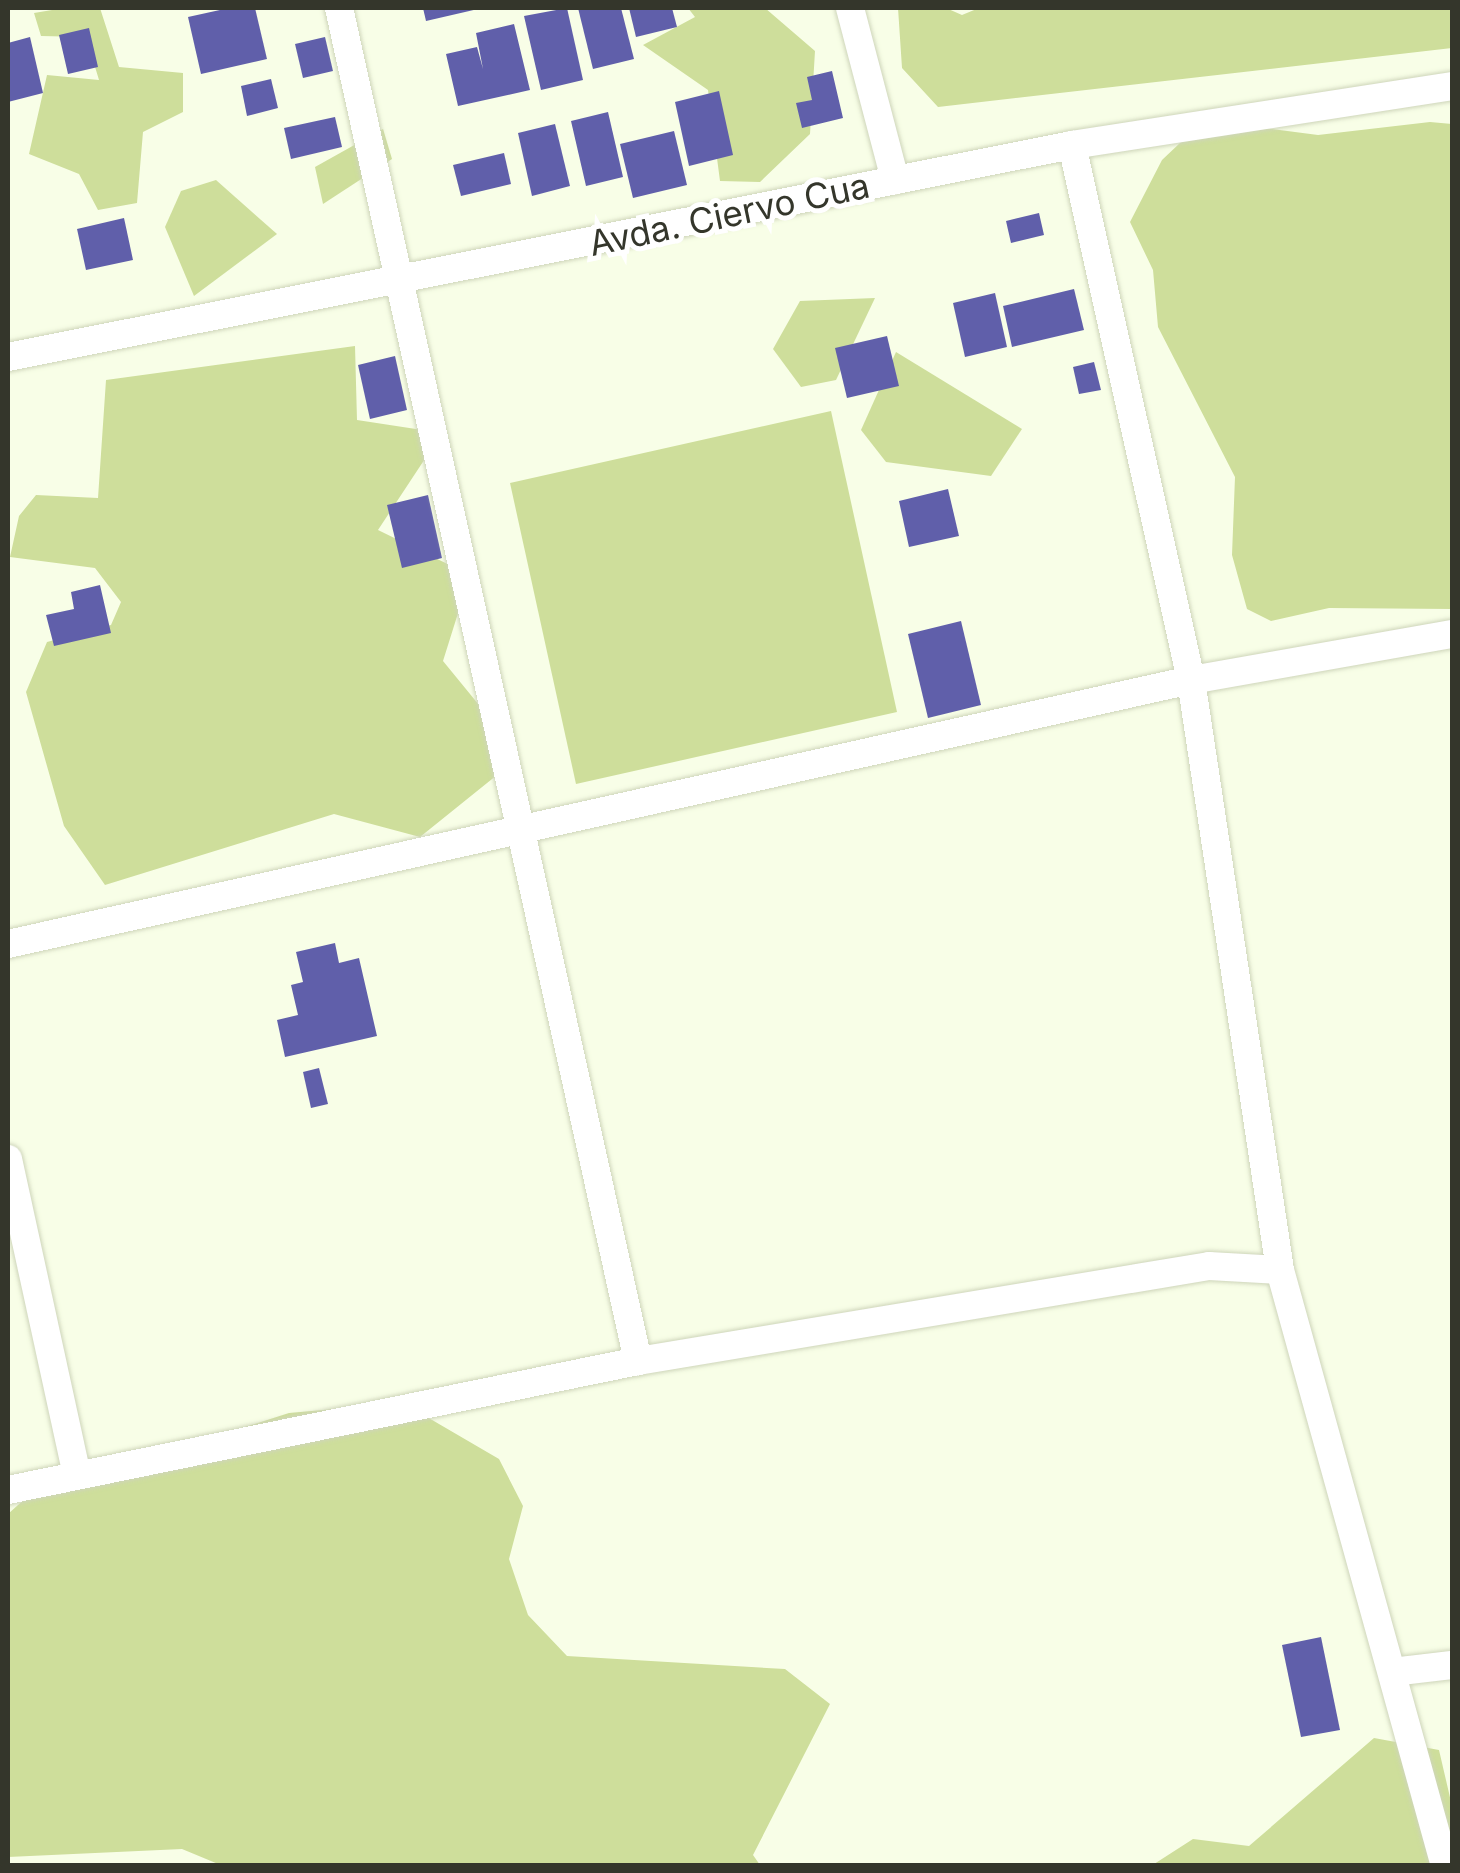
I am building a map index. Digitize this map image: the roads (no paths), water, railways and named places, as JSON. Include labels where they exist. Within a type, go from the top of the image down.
[{"type":"street","points":[[339,8],[638,1361]]},
{"type":"street","points":[[850,8],[895,180]]},
{"type":"street","name":"Avda. Ciervo Cua","points":[[8,357],[1072,146],[1452,86]]},
{"type":"street","points":[[1072,146],[1192,680],[1280,1270],[1445,1866]]},
{"type":"street","points":[[8,944],[521,826],[1192,680],[1452,634]]},
{"type":"street","points":[[8,1159],[76,1475]]},
{"type":"street","points":[[8,1490],[638,1361],[1208,1266],[1280,1270]]},
{"type":"street","points":[[1392,1672],[1452,1664]]}]
